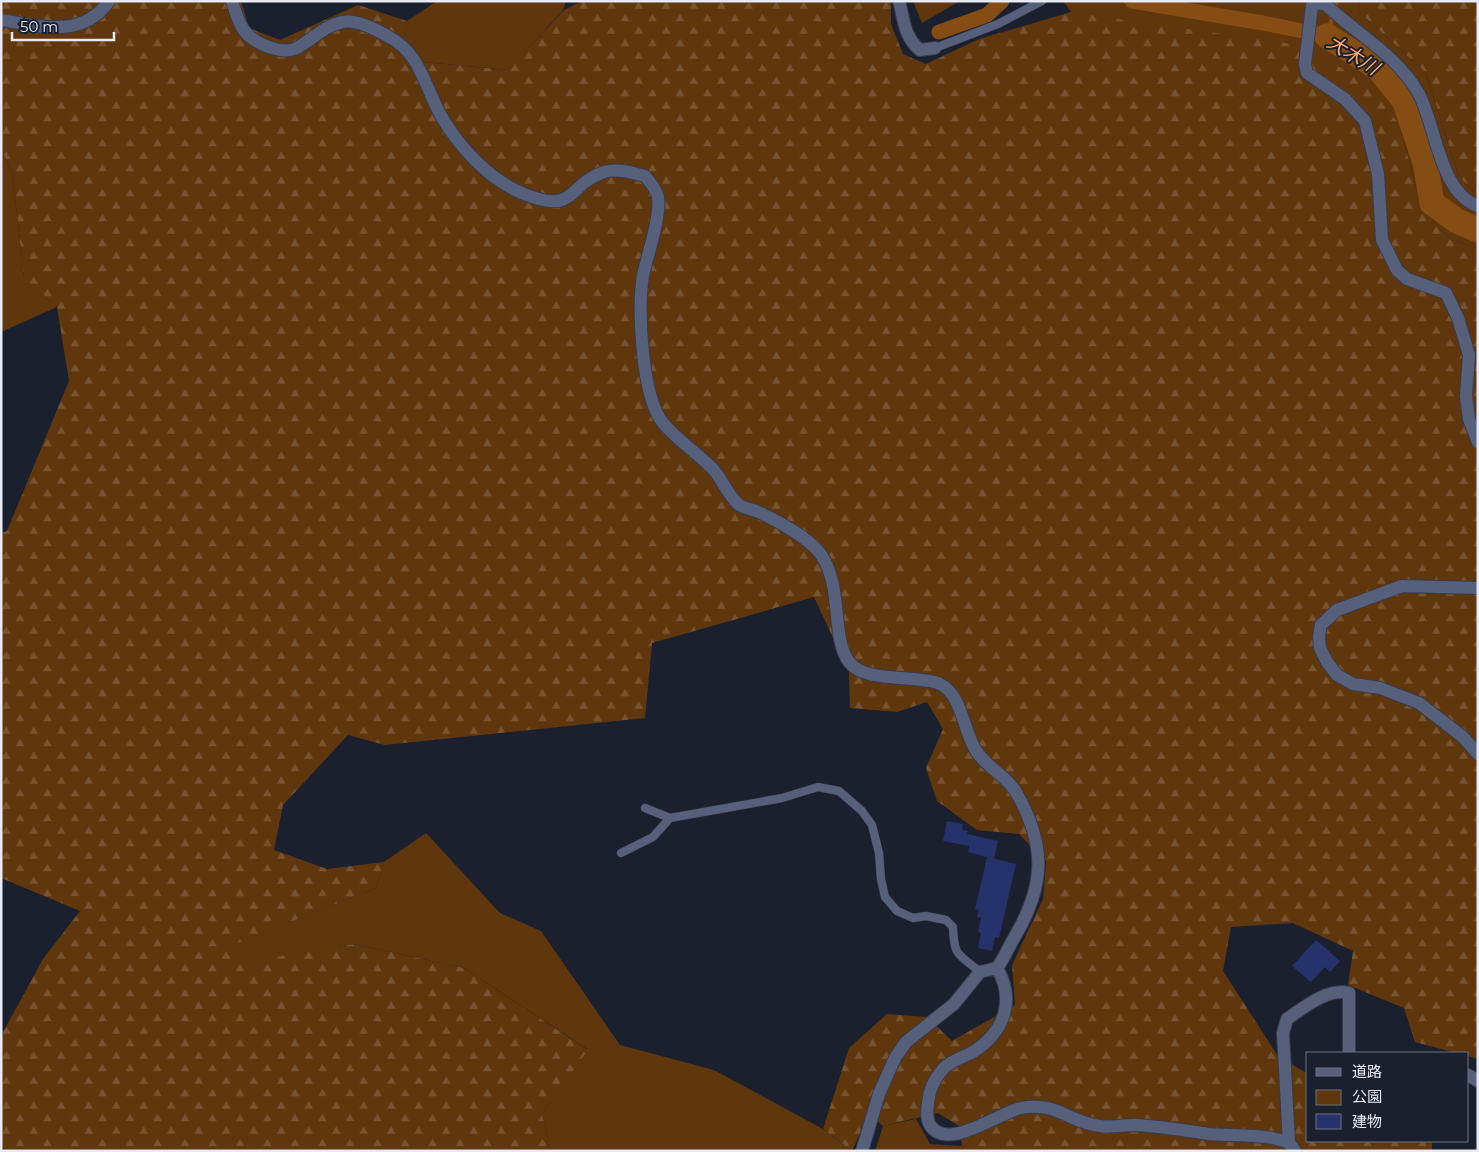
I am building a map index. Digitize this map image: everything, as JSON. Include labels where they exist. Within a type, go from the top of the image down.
[{"type":"street","points":[[1,20],[57,28],[74,26],[88,21],[103,10],[109,1]]},
{"type":"street","points":[[232,1],[238,21],[248,36],[281,51],[295,49],[318,33],[345,21],[366,26],[390,37],[406,48],[415,60],[441,115],[464,149],[492,174],[522,193],[552,201],[564,201],[590,179],[606,171],[626,171],[645,176],[658,197],[643,279],[642,345],[648,384],[661,421],[712,468],[739,505],[784,526],[821,554],[831,572],[837,600],[842,647],[850,664],[867,672],[900,679],[926,679],[942,685],[955,699],[975,750],[990,767],[1005,779],[1018,798],[1038,846],[1040,874],[1026,919],[997,968],[980,972],[954,1004],[906,1042],[895,1058],[879,1094],[862,1151]]},
{"type":"street","points":[[899,1],[905,29],[913,44],[920,50],[935,48]]},
{"type":"street","points":[[1478,206],[1458,193],[1447,175],[1420,95],[1404,70],[1326,6],[1318,3],[1310,7],[1305,64],[1307,73],[1345,99],[1365,121],[1378,174],[1382,240],[1397,270],[1407,279],[1446,293],[1458,318],[1470,355],[1466,396],[1469,419],[1478,442]]},
{"type":"street","points":[[1478,588],[1402,586],[1337,610],[1321,625],[1319,636],[1320,648],[1327,662],[1337,675],[1353,684],[1380,688],[1420,703],[1463,737],[1478,754]]},
{"type":"street","points":[[997,968],[1005,981],[1007,998],[1004,1018],[991,1037],[974,1051],[945,1067],[933,1084],[927,1112],[929,1123],[934,1131],[944,1136],[954,1137],[968,1133],[1005,1113],[1021,1108],[1040,1107],[1059,1110],[1083,1123],[1101,1126],[1158,1127],[1233,1137],[1276,1138],[1292,1147]]},
{"type":"street","points":[[1292,1147],[1283,1033],[1287,1019],[1330,994],[1341,990],[1349,993],[1349,1052]]},
{"type":"lane","points":[[935,48],[998,24],[1042,1]]},
{"type":"lane","points":[[645,808],[670,818],[782,798],[818,788],[839,791],[862,812],[872,825],[879,853],[881,879],[885,897],[897,911],[913,918],[926,916],[946,920],[953,927],[953,943],[957,955],[980,972]]},
{"type":"lane","points":[[621,853],[653,837],[670,818]]},
{"type":"green space","points":[[1,1],[241,1],[249,28],[280,40],[358,5],[407,21],[403,60],[508,70],[564,10],[582,1],[891,1],[891,24],[903,54],[926,64],[979,39],[1071,12],[1286,43],[1362,77],[1399,124],[1422,209],[1451,240],[1478,248],[1478,1059],[1469,1056],[1469,1052],[1452,1052],[1415,1042],[1404,1008],[1348,985],[1353,951],[1293,923],[1231,927],[1223,971],[1278,1056],[1306,1073],[1306,1142],[1432,1142],[1432,1151],[963,1151],[959,1126],[938,1113],[883,1126],[869,1114],[852,1151],[823,1129],[849,1048],[887,1014],[927,1017],[952,1041],[1015,1005],[1012,965],[1043,899],[1046,862],[1019,834],[977,830],[937,801],[926,768],[943,729],[927,702],[897,712],[850,708],[849,672],[814,597],[652,643],[645,718],[385,745],[348,735],[283,805],[274,850],[327,869],[384,862],[376,888],[230,946],[235,964],[354,944],[464,968],[588,1050],[542,1114],[551,1151],[1,1151],[1,1036],[43,959],[80,911],[1,878],[1,533],[7,531],[69,381],[57,307],[24,278],[12,171],[1,150]]},
{"type":"green space","points":[[437,1],[566,1],[563,10],[509,70],[402,60],[407,21]]},
{"type":"green space","points":[[913,1],[960,1],[922,23]]},
{"type":"green space","points":[[1063,1],[1360,1],[1358,11],[1426,73],[1459,177],[1478,194],[1478,248],[1451,240],[1422,209],[1399,124],[1071,12]]},
{"type":"green space","points":[[1360,1],[1478,1],[1478,194],[1459,177],[1426,73],[1358,11]]},
{"type":"green space","points":[[1,150],[12,171],[24,277],[57,307],[1,332]]},
{"type":"green space","points":[[426,833],[500,913],[541,931],[620,1045],[714,1070],[823,1129],[852,1151],[551,1151],[542,1114],[587,1049],[464,968],[354,944],[235,965],[229,946],[376,888],[384,862]]},
{"type":"green space","points":[[916,1119],[930,1144],[962,1146],[963,1151],[875,1151],[883,1126]]},
{"type":"building","points":[[947,821],[963,824],[962,830],[968,831],[967,834],[998,841],[994,859],[968,852],[969,846],[943,841]]},
{"type":"building","points":[[987,857],[1016,864],[999,938],[995,937],[992,951],[978,948],[981,933],[978,932],[981,918],[977,917],[979,910],[975,909]]},
{"type":"building","points":[[1316,940],[1340,961],[1330,972],[1325,967],[1311,982],[1292,966]]},
{"type":"waterway","name":"大木川","points":[[939,32],[987,15],[1002,1]]},
{"type":"waterway","name":"大木川","points":[[1132,1],[1327,36]]},
{"type":"waterway","points":[[1327,36],[1337,1]]},
{"type":"waterway","name":"大木川","points":[[1327,36],[1378,68],[1404,100],[1425,162],[1432,203],[1457,221],[1478,230]]}]
